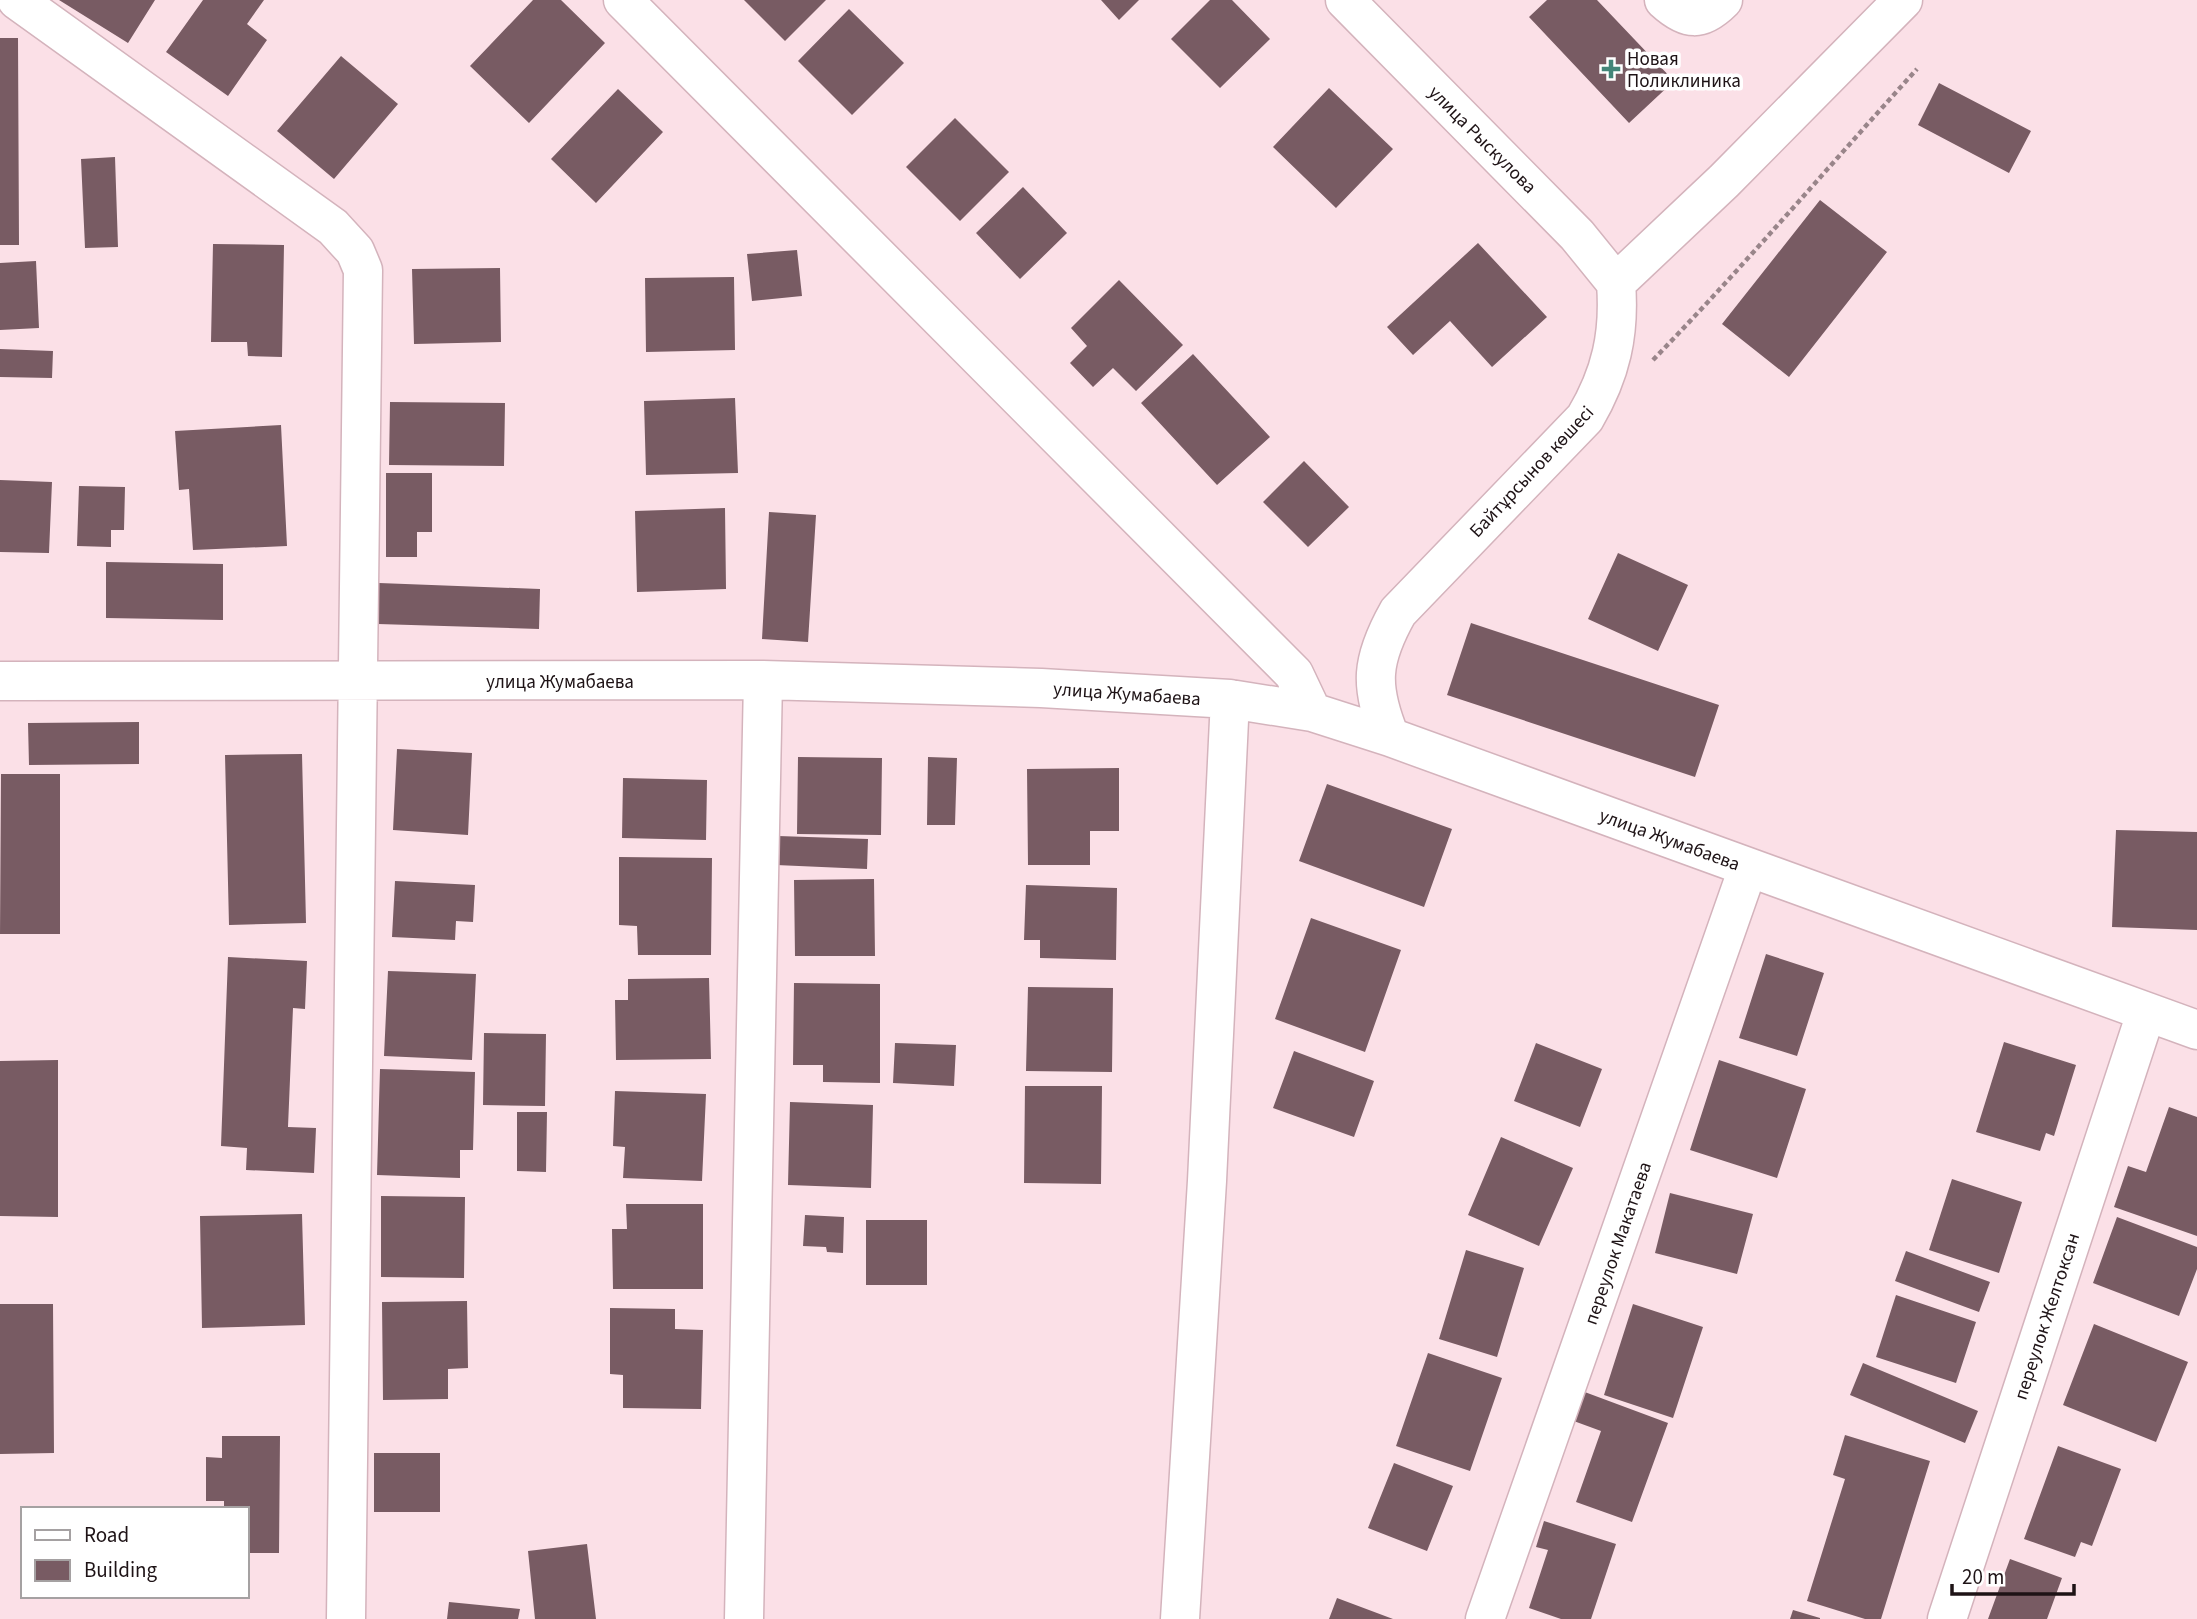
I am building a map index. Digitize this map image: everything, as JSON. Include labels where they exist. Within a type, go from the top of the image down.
[{"type":"street","points":[[16,0],[333,227],[355,251],[363,270],[365,303],[356,681],[346,1619]]},
{"type":"street","points":[[623,0],[1294,674],[1312,712]]},
{"type":"street","name":"улица Рыскулова","points":[[1345,0],[1577,234],[1616,283]]},
{"type":"street","points":[[1664,0],[1684,16],[1697,17],[1710,13],[1723,0]]},
{"type":"street","points":[[1616,283],[1724,181],[1903,0]]},
{"type":"street","name":"Байтұрсынов көшесі","points":[[1390,737],[1379,708],[1373,675],[1384,636],[1398,612],[1585,418],[1602,390],[1616,344],[1619,317],[1616,283]]},
{"type":"street","points":[[744,1619],[763,680]]},
{"type":"street","name":"улица Жумабаева","points":[[0,681],[763,680],[1041,688],[1230,699],[1312,712],[1390,737],[2197,1030]]},
{"type":"street","points":[[1180,1619],[1207,1181],[1230,699]]},
{"type":"street","name":"переулок Макатаева","points":[[1485,1619],[1748,868]]},
{"type":"street","name":"переулок Желтоксан","points":[[1947,1619],[2146,1013]]},
{"type":"path","points":[[1647,365],[1746,263],[1779,221],[1917,69]]},
{"type":"building","points":[[59,0],[155,0],[128,43]]},
{"type":"building","points":[[203,0],[264,0],[247,24],[267,40],[228,96],[166,52]]},
{"type":"building","points":[[533,0],[561,0],[605,43],[529,123],[470,66]]},
{"type":"building","points":[[744,0],[826,0],[785,41]]},
{"type":"building","points":[[1101,0],[1139,0],[1119,20]]},
{"type":"building","points":[[1210,0],[1232,0],[1270,39],[1220,88],[1171,39]]},
{"type":"building","points":[[1547,0],[1597,0],[1674,81],[1629,123],[1529,17]]},
{"type":"building","points":[[849,9],[904,63],[852,115],[798,61]]},
{"type":"building","points":[[0,38],[18,38],[19,245],[0,245]]},
{"type":"building","points":[[341,56],[398,104],[334,179],[277,131]]},
{"type":"building","points":[[1939,83],[2031,131],[2009,173],[1918,125]]},
{"type":"building","points":[[1329,88],[1393,149],[1336,208],[1273,147]]},
{"type":"building","points":[[618,89],[663,132],[596,203],[551,159]]},
{"type":"building","points":[[955,118],[1009,172],[960,221],[906,167]]},
{"type":"building","points":[[115,157],[118,247],[85,248],[81,159]]},
{"type":"building","points":[[1023,187],[1067,233],[1020,279],[976,233]]},
{"type":"building","points":[[1820,200],[1887,252],[1789,377],[1722,324]]},
{"type":"building","points":[[1478,243],[1547,317],[1492,367],[1450,321],[1413,355],[1387,327]]},
{"type":"building","points":[[213,244],[284,245],[282,357],[248,356],[247,342],[211,342]]},
{"type":"building","points":[[797,250],[802,296],[752,301],[747,254]]},
{"type":"building","points":[[36,261],[39,328],[0,330],[0,263]]},
{"type":"building","points":[[500,268],[501,342],[414,344],[412,269]]},
{"type":"building","points":[[734,277],[735,350],[646,352],[645,278]]},
{"type":"building","points":[[1119,280],[1183,345],[1136,391],[1113,368],[1093,387],[1070,363],[1087,346],[1071,328]]},
{"type":"building","points":[[0,349],[53,351],[52,378],[0,377]]},
{"type":"building","points":[[1193,354],[1270,437],[1217,485],[1141,403]]},
{"type":"building","points":[[735,398],[738,473],[646,475],[644,401]]},
{"type":"building","points":[[390,402],[505,403],[504,466],[389,465]]},
{"type":"building","points":[[281,425],[287,546],[193,550],[189,489],[179,490],[175,431]]},
{"type":"building","points":[[1304,461],[1349,507],[1308,547],[1263,502]]},
{"type":"building","points":[[386,473],[432,473],[432,532],[417,532],[417,557],[386,557]]},
{"type":"building","points":[[0,480],[52,482],[49,553],[0,552]]},
{"type":"building","points":[[79,486],[125,487],[124,530],[111,530],[111,547],[77,546]]},
{"type":"building","points":[[725,508],[726,589],[637,592],[635,511]]},
{"type":"building","points":[[769,512],[816,515],[808,642],[762,639]]},
{"type":"building","points":[[1618,553],[1688,585],[1658,651],[1588,619]]},
{"type":"building","points":[[106,562],[223,564],[223,620],[106,618]]},
{"type":"building","points":[[379,583],[540,589],[539,629],[378,624]]},
{"type":"building","points":[[1471,623],[1719,705],[1695,777],[1447,695]]},
{"type":"building","points":[[139,722],[139,764],[29,765],[28,723]]},
{"type":"building","points":[[397,749],[472,753],[468,835],[393,830]]},
{"type":"building","points":[[302,754],[306,923],[229,925],[225,755]]},
{"type":"building","points":[[798,757],[882,758],[881,835],[797,834]]},
{"type":"building","points":[[928,757],[957,758],[955,825],[927,825]]},
{"type":"building","points":[[1119,768],[1119,831],[1090,831],[1090,865],[1028,865],[1027,769]]},
{"type":"building","points":[[1,774],[60,774],[60,934],[0,934]]},
{"type":"building","points":[[623,778],[707,780],[706,840],[622,838]]},
{"type":"building","points":[[1327,784],[1452,829],[1424,907],[1299,861]]},
{"type":"building","points":[[2116,830],[2197,832],[2197,930],[2112,927]]},
{"type":"building","points":[[778,836],[868,839],[867,869],[776,865]]},
{"type":"building","points":[[619,857],[712,858],[711,955],[638,955],[637,926],[619,925]]},
{"type":"building","points":[[874,879],[875,956],[795,956],[794,880]]},
{"type":"building","points":[[395,881],[475,885],[473,922],[456,921],[455,940],[392,937]]},
{"type":"building","points":[[1026,885],[1117,888],[1116,960],[1040,958],[1040,940],[1024,940]]},
{"type":"building","points":[[1311,918],[1401,950],[1365,1052],[1275,1019]]},
{"type":"building","points":[[1766,954],[1824,973],[1797,1056],[1739,1038]]},
{"type":"building","points":[[228,957],[307,961],[305,1009],[293,1008],[288,1127],[316,1128],[314,1173],[246,1170],[247,1148],[221,1146]]},
{"type":"building","points":[[388,971],[476,974],[472,1060],[384,1056]]},
{"type":"building","points":[[709,978],[711,1059],[616,1060],[615,1000],[628,1000],[628,979]]},
{"type":"building","points":[[794,983],[880,984],[880,1083],[823,1082],[823,1065],[793,1065]]},
{"type":"building","points":[[1028,987],[1113,988],[1112,1072],[1026,1071]]},
{"type":"building","points":[[484,1033],[546,1034],[545,1106],[483,1105]]},
{"type":"building","points":[[2004,1042],[2076,1065],[2054,1136],[2046,1133],[2040,1151],[1976,1132]]},
{"type":"building","points":[[895,1043],[956,1045],[954,1086],[893,1083]]},
{"type":"building","points":[[1536,1043],[1602,1069],[1580,1127],[1514,1101]]},
{"type":"building","points":[[1294,1051],[1374,1081],[1354,1137],[1273,1108]]},
{"type":"building","points":[[58,1060],[58,1217],[0,1216],[0,1061]]},
{"type":"building","points":[[1719,1060],[1806,1089],[1777,1178],[1690,1150]]},
{"type":"building","points":[[380,1069],[475,1072],[473,1150],[460,1150],[460,1178],[377,1175]]},
{"type":"building","points":[[1025,1086],[1102,1086],[1101,1184],[1024,1183]]},
{"type":"building","points":[[615,1091],[706,1094],[702,1181],[623,1178],[625,1147],[613,1146]]},
{"type":"building","points":[[790,1102],[873,1105],[871,1188],[788,1185]]},
{"type":"building","points":[[2169,1107],[2197,1117],[2197,1236],[2114,1207],[2128,1166],[2146,1172]]},
{"type":"building","points":[[517,1112],[547,1112],[546,1172],[517,1171]]},
{"type":"building","points":[[1501,1137],[1573,1168],[1539,1246],[1468,1215]]},
{"type":"building","points":[[1952,1179],[2022,1202],[1999,1273],[1929,1250]]},
{"type":"building","points":[[1670,1193],[1753,1214],[1737,1274],[1655,1253]]},
{"type":"building","points":[[381,1196],[465,1197],[464,1278],[381,1277]]},
{"type":"building","points":[[626,1204],[703,1204],[703,1289],[613,1289],[612,1229],[627,1229]]},
{"type":"building","points":[[302,1214],[305,1325],[202,1328],[200,1216]]},
{"type":"building","points":[[805,1215],[844,1217],[843,1253],[827,1252],[826,1247],[803,1246]]},
{"type":"building","points":[[2117,1217],[2197,1247],[2197,1269],[2179,1316],[2093,1283]]},
{"type":"building","points":[[866,1220],[927,1220],[927,1285],[866,1285]]},
{"type":"building","points":[[1466,1250],[1524,1268],[1497,1357],[1439,1339]]},
{"type":"building","points":[[1906,1251],[1990,1282],[1979,1312],[1895,1281]]},
{"type":"building","points":[[1896,1295],[1976,1322],[1956,1383],[1876,1357]]},
{"type":"building","points":[[467,1301],[468,1368],[448,1369],[448,1399],[383,1400],[382,1302]]},
{"type":"building","points":[[0,1304],[53,1304],[54,1453],[0,1454]]},
{"type":"building","points":[[1633,1304],[1703,1327],[1673,1418],[1604,1395]]},
{"type":"building","points":[[610,1308],[675,1309],[675,1329],[703,1330],[701,1409],[623,1408],[623,1375],[610,1374]]},
{"type":"building","points":[[2094,1324],[2188,1362],[2156,1442],[2063,1405]]},
{"type":"building","points":[[1428,1353],[1502,1378],[1470,1471],[1396,1446]]},
{"type":"building","points":[[1863,1363],[1978,1411],[1965,1443],[1850,1395]]},
{"type":"building","points":[[1582,1391],[1668,1423],[1632,1522],[1576,1502],[1601,1431],[1571,1420]]},
{"type":"building","points":[[1845,1435],[1930,1461],[1881,1619],[1865,1619],[1807,1601],[1845,1479],[1833,1475]]},
{"type":"building","points":[[222,1436],[280,1436],[279,1553],[248,1553],[248,1507],[224,1507],[224,1501],[206,1501],[206,1457],[222,1458]]},
{"type":"building","points":[[2058,1446],[2121,1469],[2092,1546],[2081,1542],[2075,1557],[2024,1539]]},
{"type":"building","points":[[374,1453],[440,1453],[440,1512],[374,1512]]},
{"type":"building","points":[[1394,1463],[1453,1486],[1427,1551],[1368,1528]]},
{"type":"building","points":[[1544,1521],[1616,1544],[1591,1619],[1561,1619],[1529,1608],[1548,1550],[1536,1547]]},
{"type":"building","points":[[587,1544],[596,1619],[535,1619],[528,1551]]},
{"type":"building","points":[[2010,1559],[2062,1578],[2047,1619],[1988,1619]]},
{"type":"building","points":[[1337,1598],[1393,1619],[1329,1619]]},
{"type":"building","points":[[449,1602],[520,1609],[518,1619],[447,1619]]},
{"type":"building","points":[[1793,1610],[1820,1618],[1820,1619],[1790,1619]]},
{"type":"place","name":"Новая Поликлиника","points":[[1611,69]]}]
